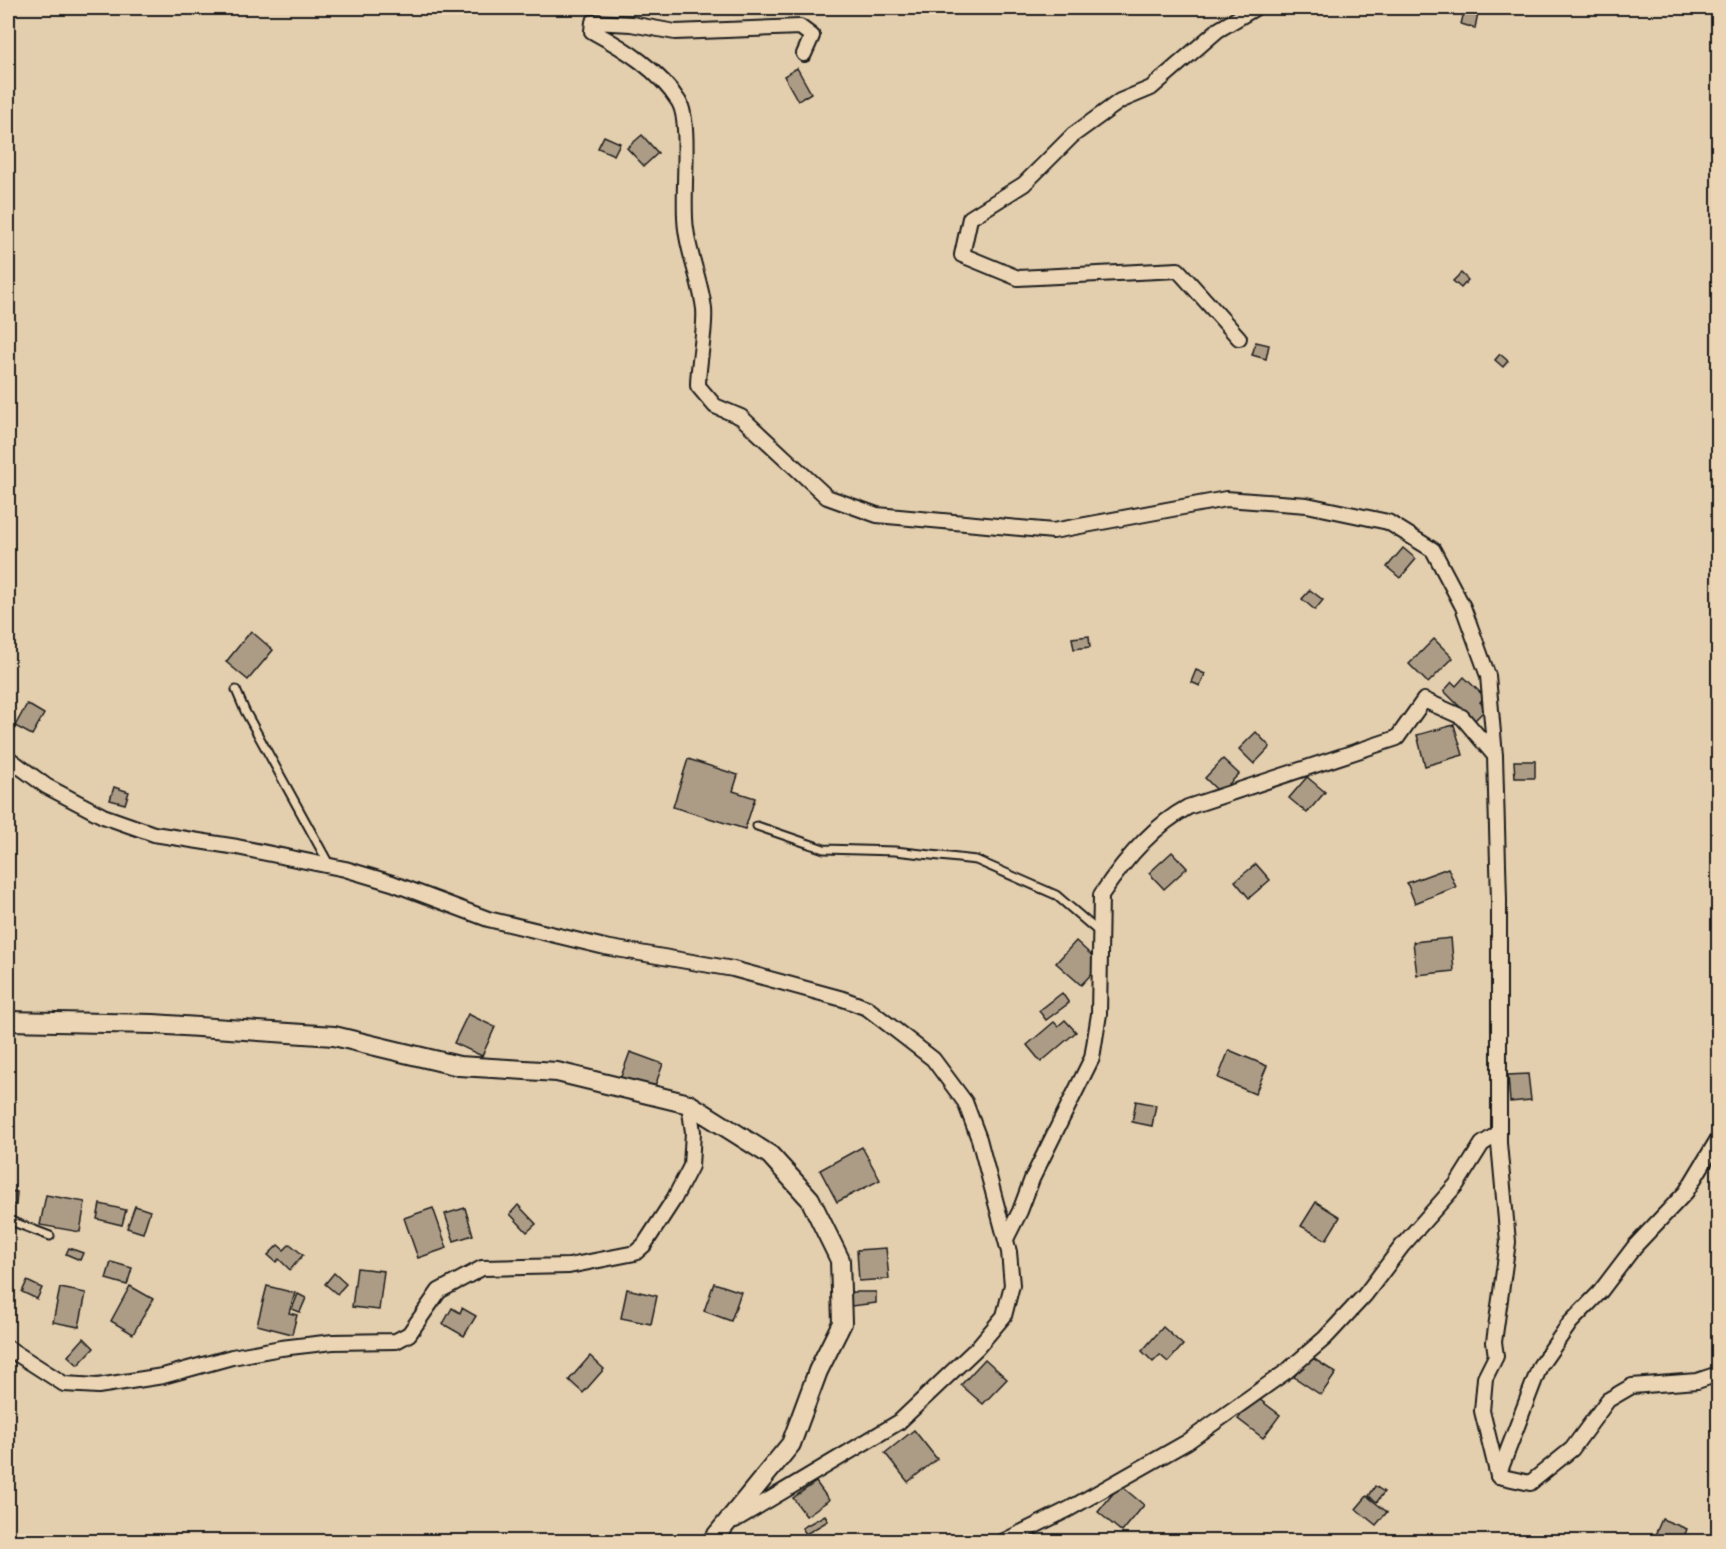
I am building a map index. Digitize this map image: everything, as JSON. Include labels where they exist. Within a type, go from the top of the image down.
[{"type":"street","points":[[1239,338],[1178,270],[1018,278],[962,255],[970,218],[1024,184],[1073,135],[1120,101],[1151,88],[1218,30],[1255,8]]},
{"type":"street","points":[[804,54],[812,36],[800,27],[675,32],[631,24],[593,22],[592,31],[618,45],[658,75],[681,104],[686,140],[686,228],[704,310],[698,360],[698,386],[715,406],[741,417],[827,497],[877,515],[1053,531],[1226,499],[1307,506],[1388,522],[1433,550],[1463,607],[1488,676],[1495,756],[1499,912],[1499,1133],[1508,1242],[1494,1342],[1496,1356],[1485,1378],[1482,1411],[1498,1476]]},
{"type":"street","points":[[1006,1239],[1032,1179],[1074,1100],[1092,1058],[1100,1014],[1101,895],[1112,879],[1170,816],[1188,807],[1397,738],[1424,700],[1462,717],[1495,756]]},
{"type":"street","points":[[8,758],[46,786],[93,811],[154,834],[237,847],[330,866],[392,883],[488,920],[605,947],[733,969],[843,999],[867,1008],[933,1059],[965,1102],[979,1139],[1006,1239],[1012,1285],[1004,1316],[977,1348],[899,1422],[828,1466],[761,1502],[713,1539]]},
{"type":"street","points":[[8,1021],[153,1024],[334,1036],[459,1066],[557,1072],[689,1104],[770,1155],[810,1199],[840,1260],[842,1323],[818,1371],[791,1443],[713,1539]]},
{"type":"street","points":[[8,1348],[64,1384],[98,1386],[163,1376],[232,1357],[281,1348],[333,1342],[396,1341],[409,1334],[440,1291],[482,1268],[569,1266],[635,1253],[644,1245],[662,1218],[692,1166],[693,1132],[689,1104]]},
{"type":"street","points":[[1002,1542],[1069,1509],[1177,1448],[1287,1371],[1325,1338],[1365,1295],[1402,1246],[1457,1184],[1482,1144],[1499,1133]]},
{"type":"street","points":[[1498,1476],[1540,1366],[1570,1323],[1600,1292],[1635,1246],[1686,1192],[1719,1139]]},
{"type":"street","points":[[1498,1476],[1530,1483],[1572,1449],[1608,1400],[1632,1386],[1697,1382],[1719,1374]]},
{"type":"lane","points":[[236,690],[245,711],[330,866]]},
{"type":"lane","points":[[757,826],[824,849],[895,851],[976,860],[1056,895],[1100,933]]},
{"type":"lane","points":[[8,1220],[50,1236]]},
{"type":"building","points":[[1465,8],[1479,8],[1475,28],[1461,24]]},
{"type":"building","points":[[797,68],[811,93],[798,101],[784,76]]},
{"type":"building","points":[[642,135],[658,153],[644,166],[627,148]]},
{"type":"building","points":[[604,136],[620,143],[614,155],[598,148]]},
{"type":"building","points":[[1461,273],[1468,280],[1461,288],[1453,281]]},
{"type":"building","points":[[1256,342],[1269,345],[1266,359],[1252,355]]},
{"type":"building","points":[[1500,354],[1508,361],[1503,367],[1495,360]]},
{"type":"building","points":[[1403,548],[1416,559],[1400,578],[1387,567]]},
{"type":"building","points":[[1310,590],[1323,600],[1315,610],[1302,599]]},
{"type":"building","points":[[251,631],[273,650],[248,680],[226,662]]},
{"type":"building","points":[[1089,636],[1090,647],[1074,649],[1072,638]]},
{"type":"building","points":[[1434,639],[1453,658],[1428,683],[1409,664]]},
{"type":"building","points":[[1196,670],[1205,674],[1200,686],[1191,682]]},
{"type":"building","points":[[1464,677],[1485,697],[1480,702],[1486,709],[1474,721],[1444,691],[1452,682],[1456,686]]},
{"type":"building","points":[[27,704],[44,714],[32,735],[15,726]]},
{"type":"building","points":[[1454,725],[1463,755],[1425,766],[1417,735]]},
{"type":"building","points":[[1256,732],[1270,747],[1254,764],[1239,749]]},
{"type":"building","points":[[688,759],[738,775],[733,791],[755,798],[745,829],[673,807]]},
{"type":"building","points":[[1223,759],[1239,774],[1220,793],[1205,778]]},
{"type":"building","points":[[1514,761],[1535,761],[1535,778],[1515,778]]},
{"type":"building","points":[[1307,777],[1325,792],[1307,813],[1289,798]]},
{"type":"building","points":[[114,787],[129,792],[125,804],[110,800]]},
{"type":"building","points":[[1172,852],[1187,868],[1164,889],[1149,873]]},
{"type":"building","points":[[1256,864],[1270,880],[1249,898],[1235,881]]},
{"type":"building","points":[[1448,868],[1456,887],[1415,903],[1407,883]]},
{"type":"building","points":[[1451,938],[1454,971],[1417,975],[1413,942]]},
{"type":"building","points":[[1076,941],[1101,964],[1081,985],[1056,963]]},
{"type":"building","points":[[1062,993],[1069,1003],[1046,1020],[1039,1011]]},
{"type":"building","points":[[468,1014],[495,1027],[482,1056],[454,1043]]},
{"type":"building","points":[[1065,1020],[1076,1032],[1041,1062],[1027,1045],[1054,1022],[1058,1026]]},
{"type":"building","points":[[8,1045],[11,1045],[10,1068],[8,1068]]},
{"type":"building","points":[[1229,1050],[1267,1066],[1255,1094],[1218,1078]]},
{"type":"building","points":[[630,1052],[663,1064],[652,1094],[619,1082]]},
{"type":"building","points":[[1528,1074],[1531,1100],[1510,1102],[1508,1075]]},
{"type":"building","points":[[1136,1101],[1156,1105],[1152,1126],[1132,1122]]},
{"type":"building","points":[[862,1147],[880,1180],[837,1202],[820,1170]]},
{"type":"building","points":[[8,1191],[17,1192],[16,1205],[8,1204]]},
{"type":"building","points":[[46,1195],[85,1202],[80,1232],[40,1225]]},
{"type":"building","points":[[1316,1202],[1340,1217],[1326,1240],[1301,1226]]},
{"type":"building","points":[[100,1204],[126,1210],[122,1225],[97,1219]]},
{"type":"building","points":[[518,1205],[536,1224],[527,1232],[510,1214]]},
{"type":"building","points":[[135,1206],[150,1211],[143,1233],[127,1228]]},
{"type":"building","points":[[433,1208],[447,1248],[418,1258],[404,1218]]},
{"type":"building","points":[[465,1208],[473,1235],[454,1241],[445,1214]]},
{"type":"building","points":[[290,1244],[303,1255],[290,1270],[279,1259],[276,1262],[268,1255],[278,1245],[284,1250]]},
{"type":"building","points":[[69,1248],[83,1253],[80,1260],[66,1254]]},
{"type":"building","points":[[886,1248],[889,1279],[859,1281],[857,1250]]},
{"type":"building","points":[[111,1262],[132,1268],[127,1285],[106,1279]]},
{"type":"building","points":[[357,1268],[384,1271],[379,1310],[352,1307]]},
{"type":"building","points":[[334,1273],[346,1284],[337,1294],[325,1284]]},
{"type":"building","points":[[27,1281],[42,1288],[37,1299],[22,1292]]},
{"type":"building","points":[[714,1283],[741,1292],[731,1321],[704,1311]]},
{"type":"building","points":[[130,1286],[153,1299],[133,1334],[111,1321]]},
{"type":"building","points":[[267,1286],[295,1293],[289,1313],[297,1315],[292,1334],[257,1325]]},
{"type":"building","points":[[60,1288],[86,1293],[79,1327],[53,1322]]},
{"type":"building","points":[[627,1289],[657,1296],[651,1324],[621,1318]]},
{"type":"building","points":[[851,1292],[876,1292],[876,1303],[851,1306]]},
{"type":"building","points":[[298,1294],[306,1298],[300,1312],[292,1309]]},
{"type":"building","points":[[452,1308],[460,1313],[462,1308],[476,1316],[464,1336],[443,1324]]},
{"type":"building","points":[[1163,1327],[1183,1345],[1168,1362],[1160,1355],[1153,1362],[1142,1351]]},
{"type":"building","points":[[84,1338],[94,1348],[78,1365],[68,1356]]},
{"type":"building","points":[[1308,1355],[1336,1373],[1321,1395],[1294,1377]]},
{"type":"building","points":[[590,1356],[604,1369],[583,1393],[569,1380]]},
{"type":"building","points":[[985,1359],[1007,1379],[983,1404],[961,1385]]},
{"type":"building","points":[[1255,1396],[1280,1415],[1263,1438],[1238,1419]]},
{"type":"building","points":[[914,1430],[937,1459],[908,1482],[885,1453]]},
{"type":"building","points":[[816,1482],[829,1500],[806,1516],[793,1498]]},
{"type":"building","points":[[1120,1485],[1144,1505],[1122,1532],[1098,1512]]},
{"type":"building","points":[[1375,1486],[1384,1492],[1377,1502],[1369,1496]]},
{"type":"building","points":[[1367,1496],[1387,1512],[1376,1525],[1356,1509]]},
{"type":"building","points":[[825,1515],[828,1521],[806,1534],[802,1528]]},
{"type":"building","points":[[1662,1519],[1687,1529],[1682,1542],[1652,1542]]}]
